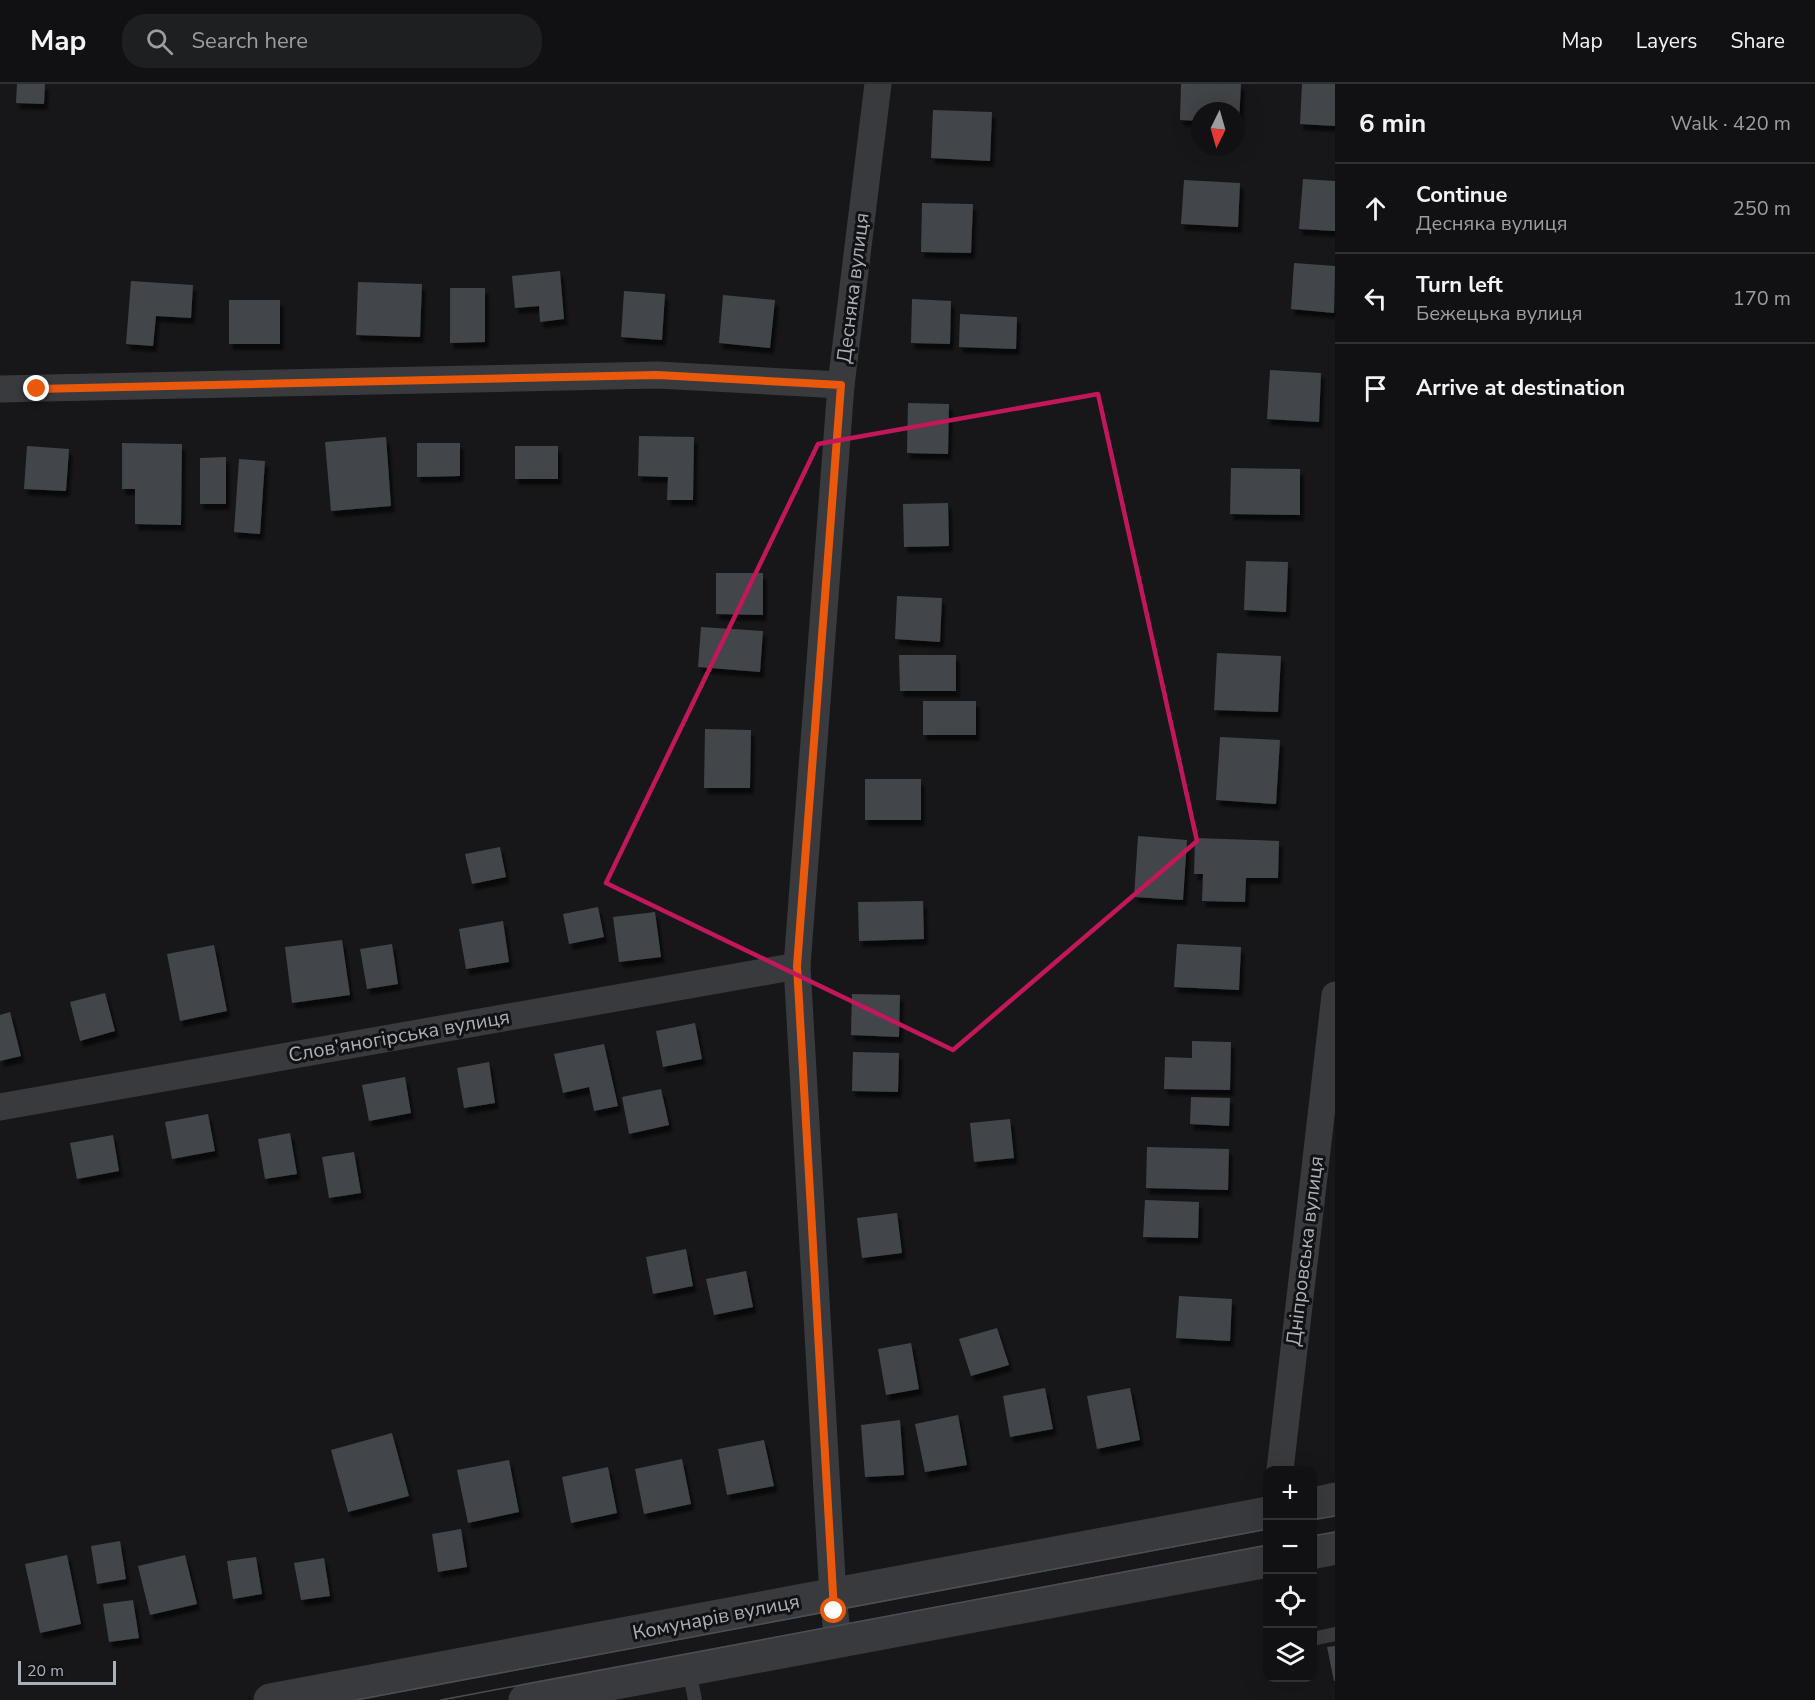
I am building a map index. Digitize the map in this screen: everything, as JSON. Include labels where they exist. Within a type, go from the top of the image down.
[{"type":"street","name":"Десняка вулиця","points":[[838,1642],[832,1596],[797,966],[841,385],[878,84]]},
{"type":"street","points":[[0,389],[657,375],[841,385]]},
{"type":"street","name":"Слов’яногірська вулиця","points":[[0,1107],[797,966]]},
{"type":"street","name":"Дніпровська вулиця","points":[[1280,1466],[1335,995]]},
{"type":"street","points":[[1317,1503],[1335,1499]]},
{"type":"street","name":"Комунарів вулиця","points":[[270,1700],[1263,1514]]},
{"type":"street","points":[[1317,1552],[1335,1548]]},
{"type":"street","points":[[525,1700],[692,1685],[838,1642],[1263,1562]]},
{"type":"lane","points":[[1317,1638],[1335,1634]]},
{"type":"highlighted area","points":[[1098,394],[1197,841],[953,1050],[606,883],[818,444]]},
{"type":"building","points":[[17,84],[45,84],[44,104],[16,103]]},
{"type":"building","points":[[1181,84],[1241,84],[1240,102],[1191,102],[1191,121],[1180,120]]},
{"type":"building","points":[[1302,84],[1335,84],[1335,126],[1300,124]]},
{"type":"building","points":[[933,110],[992,112],[990,161],[931,158]]},
{"type":"building","points":[[1303,179],[1335,181],[1335,231],[1299,229]]},
{"type":"building","points":[[1184,180],[1240,183],[1238,227],[1181,224]]},
{"type":"building","points":[[922,203],[973,204],[971,253],[921,252]]},
{"type":"building","points":[[1294,263],[1335,266],[1334,313],[1291,309]]},
{"type":"building","points":[[560,271],[564,319],[540,322],[539,306],[515,308],[512,276]]},
{"type":"building","points":[[131,281],[193,285],[191,318],[156,316],[153,346],[126,344]]},
{"type":"building","points":[[358,282],[422,284],[420,337],[356,335]]},
{"type":"building","points":[[450,288],[485,288],[485,342],[450,343]]},
{"type":"building","points":[[624,291],[665,294],[662,340],[621,337]]},
{"type":"building","points":[[723,295],[775,300],[770,348],[719,343]]},
{"type":"building","points":[[912,299],[951,301],[950,344],[911,343]]},
{"type":"building","points":[[229,300],[280,300],[280,344],[229,344]]},
{"type":"building","points":[[960,314],[1017,317],[1016,349],[959,347]]},
{"type":"building","points":[[1270,370],[1321,373],[1319,422],[1267,419]]},
{"type":"building","points":[[908,403],[949,404],[948,454],[907,453]]},
{"type":"building","points":[[639,436],[694,437],[693,500],[667,500],[668,477],[638,476]]},
{"type":"building","points":[[386,437],[391,506],[331,511],[325,442]]},
{"type":"building","points":[[122,443],[182,444],[181,525],[135,524],[135,489],[122,489]]},
{"type":"building","points":[[417,443],[460,443],[460,476],[417,477]]},
{"type":"building","points":[[27,446],[69,449],[66,491],[24,489]]},
{"type":"building","points":[[515,446],[558,446],[558,479],[515,479]]},
{"type":"building","points":[[226,457],[226,504],[200,504],[200,458]]},
{"type":"building","points":[[239,459],[265,461],[260,534],[234,532]]},
{"type":"building","points":[[1231,468],[1300,469],[1300,515],[1230,514]]},
{"type":"building","points":[[948,503],[949,546],[904,547],[903,504]]},
{"type":"building","points":[[1246,561],[1288,562],[1286,612],[1244,610]]},
{"type":"building","points":[[716,573],[763,573],[763,615],[716,614]]},
{"type":"building","points":[[897,596],[942,598],[940,642],[895,639]]},
{"type":"building","points":[[701,627],[763,631],[760,672],[698,667]]},
{"type":"building","points":[[1217,653],[1281,656],[1278,712],[1214,710]]},
{"type":"building","points":[[899,655],[956,655],[956,691],[900,691]]},
{"type":"building","points":[[923,701],[976,701],[976,735],[923,735]]},
{"type":"building","points":[[705,729],[751,730],[750,788],[704,788]]},
{"type":"building","points":[[1220,737],[1280,740],[1276,804],[1216,800]]},
{"type":"building","points":[[865,779],[921,779],[921,820],[865,820]]},
{"type":"building","points":[[1138,836],[1187,840],[1183,900],[1134,897]]},
{"type":"building","points":[[1195,838],[1279,841],[1278,878],[1246,878],[1245,902],[1202,901],[1203,874],[1194,874]]},
{"type":"building","points":[[500,847],[506,877],[472,884],[465,854]]},
{"type":"building","points":[[923,901],[924,939],[859,941],[858,902]]},
{"type":"building","points":[[598,907],[604,937],[569,944],[563,914]]},
{"type":"building","points":[[655,912],[661,957],[619,962],[613,917]]},
{"type":"building","points":[[503,921],[509,962],[466,969],[459,929]]},
{"type":"building","points":[[342,940],[350,995],[292,1003],[285,947]]},
{"type":"building","points":[[392,944],[398,984],[367,989],[360,949]]},
{"type":"building","points":[[1177,944],[1241,947],[1239,990],[1174,987]]},
{"type":"building","points":[[214,945],[227,1011],[180,1021],[167,954]]},
{"type":"building","points":[[105,993],[115,1031],[80,1041],[70,1002]]},
{"type":"building","points":[[852,994],[900,995],[899,1037],[851,1035]]},
{"type":"building","points":[[10,1012],[21,1056],[0,1061],[0,1015]]},
{"type":"building","points":[[695,1023],[702,1059],[663,1067],[656,1031]]},
{"type":"building","points":[[1192,1041],[1231,1042],[1230,1090],[1164,1089],[1165,1057],[1192,1058]]},
{"type":"building","points":[[604,1044],[618,1106],[594,1111],[589,1087],[563,1093],[554,1054]]},
{"type":"building","points":[[853,1052],[899,1053],[898,1092],[852,1091]]},
{"type":"building","points":[[489,1062],[495,1103],[464,1108],[457,1068]]},
{"type":"building","points":[[405,1077],[411,1113],[369,1121],[362,1085]]},
{"type":"building","points":[[661,1089],[669,1125],[629,1134],[622,1097]]},
{"type":"building","points":[[1191,1097],[1230,1098],[1229,1126],[1190,1124]]},
{"type":"building","points":[[208,1114],[215,1151],[172,1159],[165,1122]]},
{"type":"building","points":[[1010,1119],[1014,1158],[974,1162],[970,1123]]},
{"type":"building","points":[[290,1133],[297,1174],[265,1179],[258,1139]]},
{"type":"building","points":[[113,1135],[119,1171],[77,1179],[70,1143]]},
{"type":"building","points":[[1147,1147],[1229,1149],[1228,1190],[1146,1188]]},
{"type":"building","points":[[354,1152],[361,1193],[329,1198],[322,1157]]},
{"type":"building","points":[[1145,1200],[1199,1202],[1198,1238],[1143,1237]]},
{"type":"building","points":[[897,1213],[902,1253],[862,1258],[857,1218]]},
{"type":"building","points":[[686,1249],[693,1286],[653,1294],[646,1257]]},
{"type":"building","points":[[746,1271],[753,1307],[714,1315],[706,1279]]},
{"type":"building","points":[[1179,1296],[1232,1299],[1230,1341],[1176,1338]]},
{"type":"building","points":[[997,1328],[1009,1365],[971,1376],[959,1339]]},
{"type":"building","points":[[911,1343],[919,1389],[886,1395],[878,1349]]},
{"type":"building","points":[[1045,1388],[1053,1429],[1010,1437],[1003,1396]]},
{"type":"building","points":[[1130,1388],[1140,1440],[1097,1449],[1087,1396]]},
{"type":"building","points":[[958,1415],[967,1465],[925,1472],[915,1424]]},
{"type":"building","points":[[900,1420],[904,1475],[865,1477],[861,1425]]},
{"type":"building","points":[[392,1433],[409,1496],[348,1512],[331,1450]]},
{"type":"building","points":[[764,1440],[774,1486],[727,1495],[718,1449]]},
{"type":"building","points":[[682,1459],[691,1504],[644,1514],[635,1469]]},
{"type":"building","points":[[509,1460],[519,1512],[468,1523],[457,1470]]},
{"type":"building","points":[[608,1467],[617,1513],[571,1523],[562,1477]]},
{"type":"building","points":[[461,1529],[467,1567],[438,1572],[432,1534]]},
{"type":"building","points":[[120,1541],[126,1579],[97,1584],[91,1546]]},
{"type":"building","points":[[67,1555],[81,1624],[40,1633],[25,1564]]},
{"type":"building","points":[[185,1555],[197,1604],[150,1615],[138,1566]]},
{"type":"building","points":[[256,1557],[262,1594],[233,1599],[227,1561]]},
{"type":"building","points":[[324,1558],[330,1596],[301,1600],[294,1563]]},
{"type":"building","points":[[133,1600],[139,1638],[109,1642],[103,1604]]},
{"type":"building","points":[[1335,1646],[1335,1681],[1334,1681],[1327,1647]]},
{"type":"tram line","points":[[1317,1519],[1335,1516]]},
{"type":"tram line","points":[[356,1700],[1263,1530]]},
{"type":"tram line","points":[[1317,1535],[1335,1532]]},
{"type":"tram line","points":[[441,1700],[1263,1546]]},
{"type":"route","points":[[37,389],[657,375],[841,385],[797,966],[834,1611]]}]
